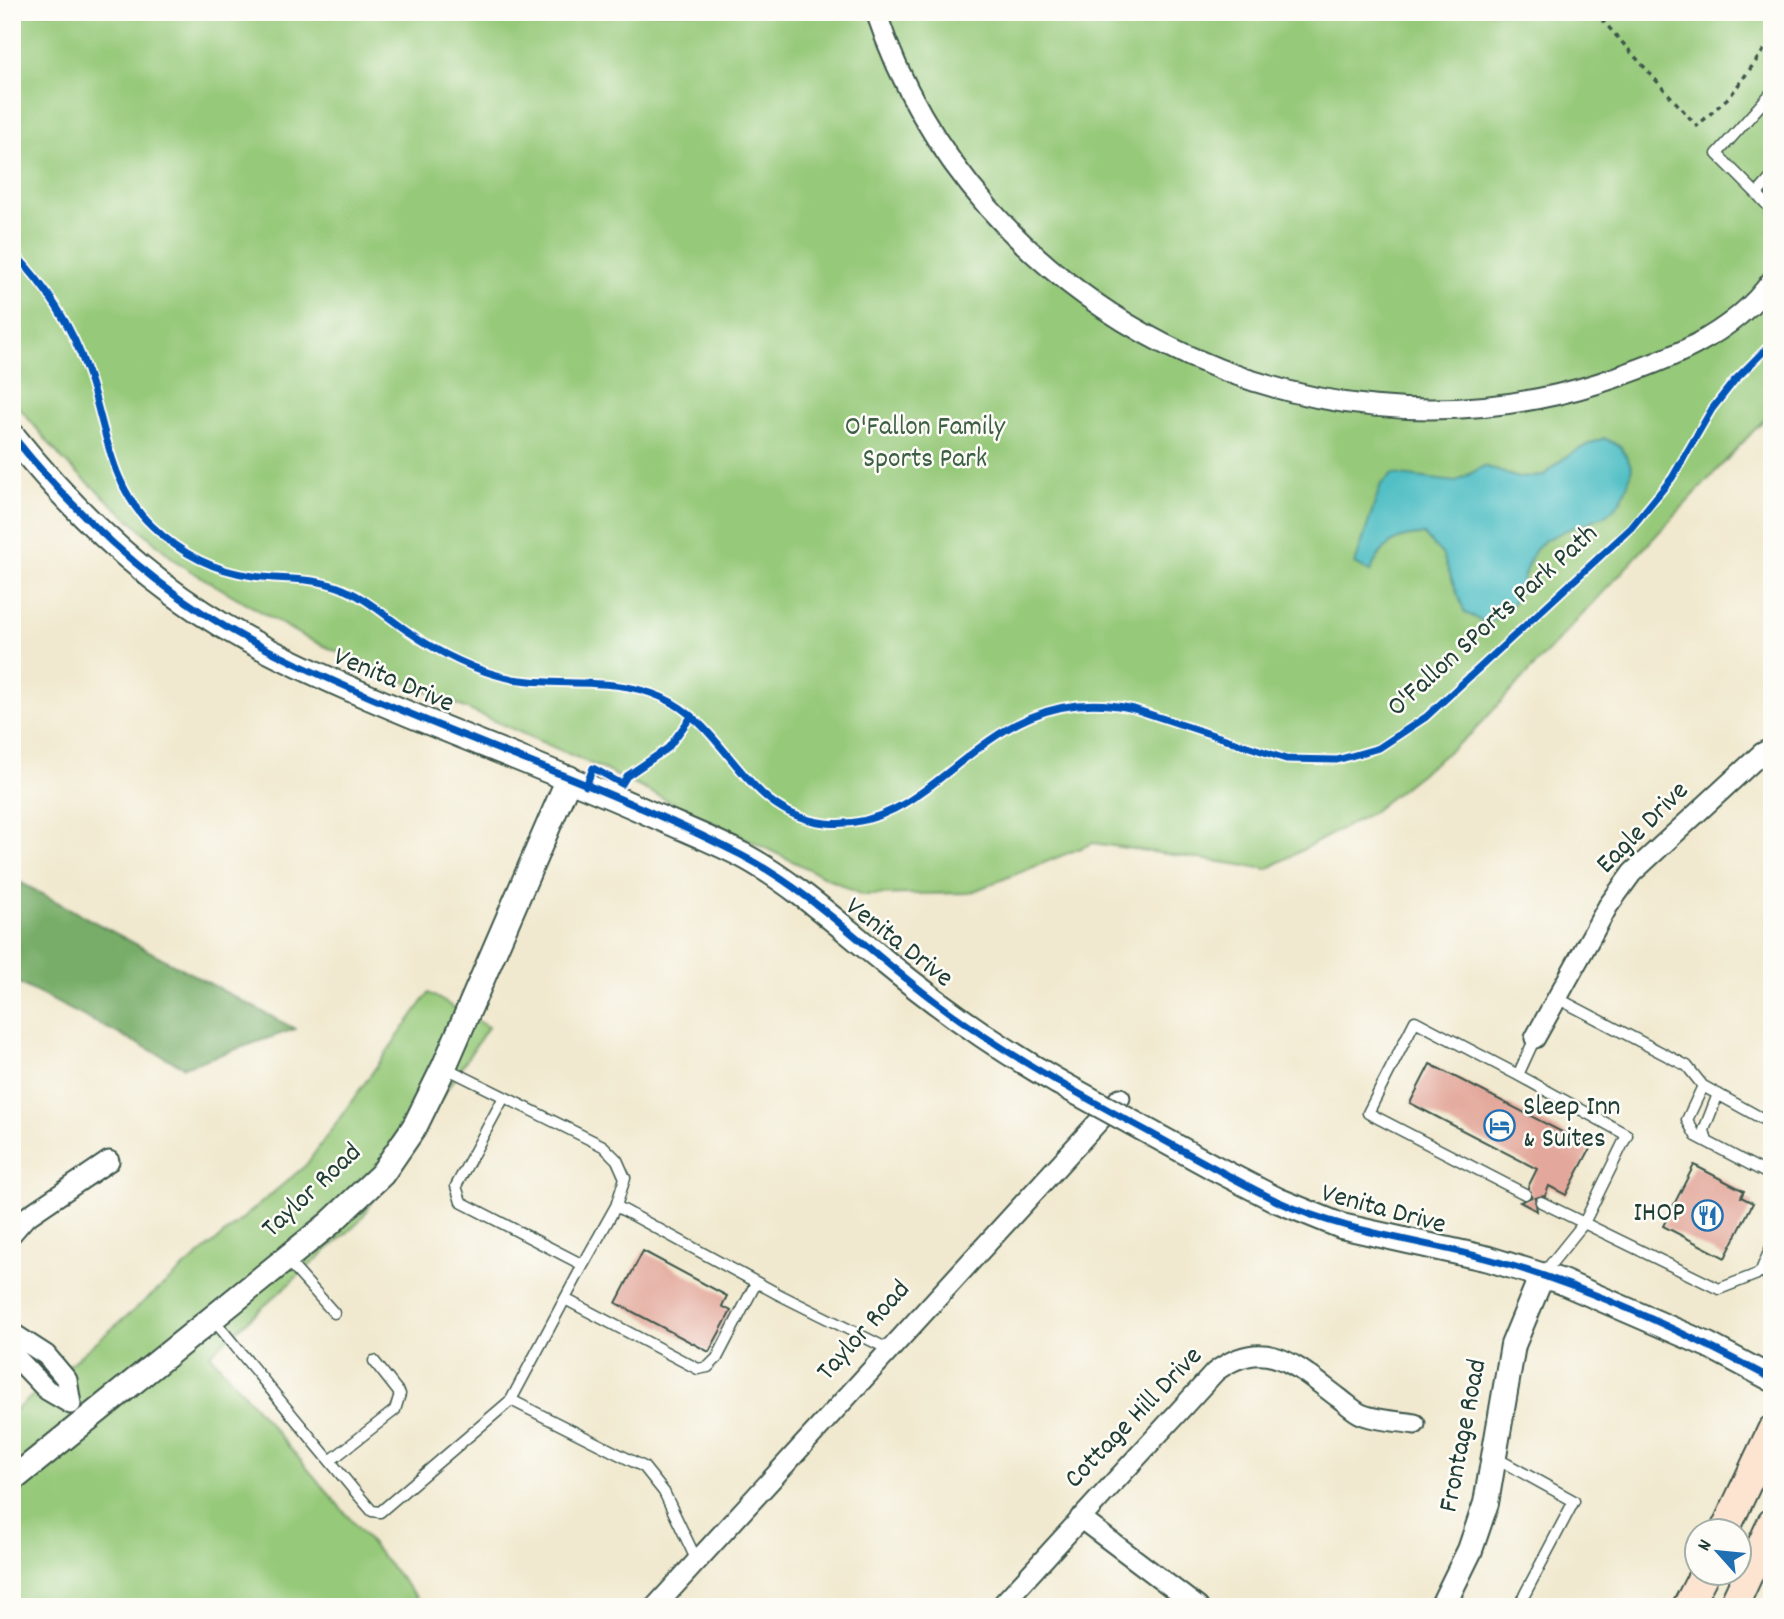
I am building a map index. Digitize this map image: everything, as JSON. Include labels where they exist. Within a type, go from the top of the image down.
[{"type":"main road","points":[[1730,1518],[1772,1430]]},
{"type":"main road","points":[[1752,1566],[1772,1523]]},
{"type":"main road","points":[[1752,1574],[1772,1554]]},
{"type":"main road","points":[[1687,1607],[1696,1588]]},
{"type":"main road","points":[[1733,1607],[1742,1588]]},
{"type":"street","points":[[876,12],[907,89],[931,130],[993,212],[1028,250],[1067,283],[1139,331],[1256,382],[1343,403],[1391,408],[1490,406],[1584,387],[1630,373],[1707,338],[1764,298],[1772,280]]},
{"type":"street","name":"Venita Drive","points":[[12,435],[45,476],[111,542],[180,596],[245,638],[362,694],[569,778],[744,856],[790,886],[934,1001],[1058,1082],[1213,1167],[1277,1200],[1341,1226],[1489,1259],[1542,1275],[1623,1307],[1772,1379]]},
{"type":"street","name":"Eagle Drive","points":[[1535,1038],[1608,906],[1632,873],[1762,753],[1772,748]]},
{"type":"street","name":"Taylor Road","points":[[12,1480],[78,1412],[212,1318],[286,1259],[382,1174],[415,1126],[444,1067],[569,778]]},
{"type":"street","name":"Taylor Road","points":[[655,1607],[1120,1098]]},
{"type":"street","points":[[12,1233],[25,1218],[109,1161]]},
{"type":"street","name":"Frontage Road","points":[[1452,1603],[1486,1503],[1496,1458],[1513,1345],[1542,1275]]},
{"type":"street","points":[[12,1333],[46,1355],[67,1380],[78,1412]]},
{"type":"street","points":[[12,1353],[47,1390],[78,1412]]},
{"type":"street","name":"Cottage Hill Drive","points":[[1000,1607],[1215,1372],[1230,1361],[1249,1354],[1268,1354],[1286,1360],[1361,1414],[1415,1424]]},
{"type":"street","points":[[1080,1518],[1198,1607]]},
{"type":"lane","points":[[1772,92],[1717,154],[1772,210]]},
{"type":"lane","points":[[1757,194],[1772,177]]},
{"type":"lane","points":[[1557,998],[1687,1066],[1703,1086],[1772,1124]]},
{"type":"lane","points":[[1525,1194],[1368,1113],[1415,1021],[1627,1135],[1584,1223],[1542,1275]]},
{"type":"lane","points":[[1518,1076],[1535,1038]]},
{"type":"lane","points":[[212,1318],[372,1511],[380,1512],[512,1400],[616,1206],[625,1178],[617,1160],[603,1146],[444,1067]]},
{"type":"lane","points":[[1703,1086],[1687,1120],[1696,1136],[1772,1176]]},
{"type":"lane","points":[[1707,1142],[1704,1130],[1718,1094]]},
{"type":"lane","points":[[504,1097],[456,1186],[457,1194],[461,1202],[583,1265]]},
{"type":"lane","points":[[1541,1202],[1719,1289],[1760,1273],[1772,1245]]},
{"type":"lane","points":[[616,1206],[757,1283],[890,1350]]},
{"type":"lane","points":[[286,1259],[334,1313]]},
{"type":"lane","points":[[565,1298],[698,1369],[708,1367],[717,1358],[757,1283]]},
{"type":"lane","points":[[330,1461],[396,1410],[400,1394],[374,1361]]},
{"type":"lane","points":[[512,1400],[644,1467],[664,1492],[697,1561]]},
{"type":"lane","points":[[1496,1458],[1574,1501],[1518,1607]]},
{"type":"path","points":[[1595,12],[1697,126],[1731,95],[1772,39]]},
{"type":"green space","name":"O'Fallon Family Sports Park","points":[[12,12],[1772,12],[1772,411],[1472,733],[1371,813],[1267,869],[1093,843],[969,893],[862,895],[605,770],[304,637],[179,564],[63,460],[12,399]]},
{"type":"green space","points":[[12,878],[295,1029],[184,1067],[12,980]]},
{"type":"green space","points":[[429,993],[488,1027],[359,1222],[210,1354],[425,1607],[12,1607],[12,1413],[306,1165]]},
{"type":"water","points":[[1604,438],[1621,447],[1632,467],[1622,497],[1609,513],[1543,542],[1528,564],[1516,597],[1500,616],[1486,623],[1465,613],[1442,554],[1424,535],[1405,537],[1391,543],[1379,555],[1370,572],[1355,564],[1381,484],[1393,474],[1455,482],[1484,466],[1518,478],[1543,476],[1571,454]]},
{"type":"building","name":"Sleep Inn & Suites","points":[[1430,1064],[1591,1147],[1566,1195],[1549,1186],[1545,1196],[1535,1198],[1537,1211],[1520,1202],[1532,1197],[1528,1187],[1537,1169],[1410,1103]]},
{"type":"building","name":"IHOP","points":[[1694,1165],[1744,1191],[1741,1197],[1753,1203],[1725,1258],[1663,1226]]},
{"type":"building","points":[[643,1251],[727,1296],[722,1306],[731,1311],[709,1352],[616,1303]]},
{"type":"cycle path","name":"O'Fallon SPorts Park Path","points":[[12,251],[46,292],[74,338],[126,492],[152,526],[174,544],[199,559],[239,574],[317,582],[348,591],[433,647],[486,672],[531,681],[625,686],[661,697],[704,728],[756,787],[775,804],[798,816],[826,823],[866,820],[901,805],[1000,733],[1038,714],[1082,705],[1134,709],[1286,759],[1337,760],[1379,748],[1426,717],[1631,528],[1672,478],[1712,409],[1734,381],[1772,343]]},
{"type":"cycle path","points":[[12,435],[63,494],[120,550],[182,599],[215,620],[309,670],[619,798],[741,855],[793,887],[912,983],[984,1036],[1058,1082],[1223,1173],[1277,1201],[1330,1221],[1492,1260],[1564,1283],[1670,1327],[1772,1379]]},
{"type":"cycle path","points":[[586,786],[593,768],[622,784],[627,776],[668,748],[691,717]]},
{"type":"place","name":"Sleep Inn & Suites","points":[[1500,1125]]},
{"type":"place","name":"IHOP","points":[[1708,1215]]}]
